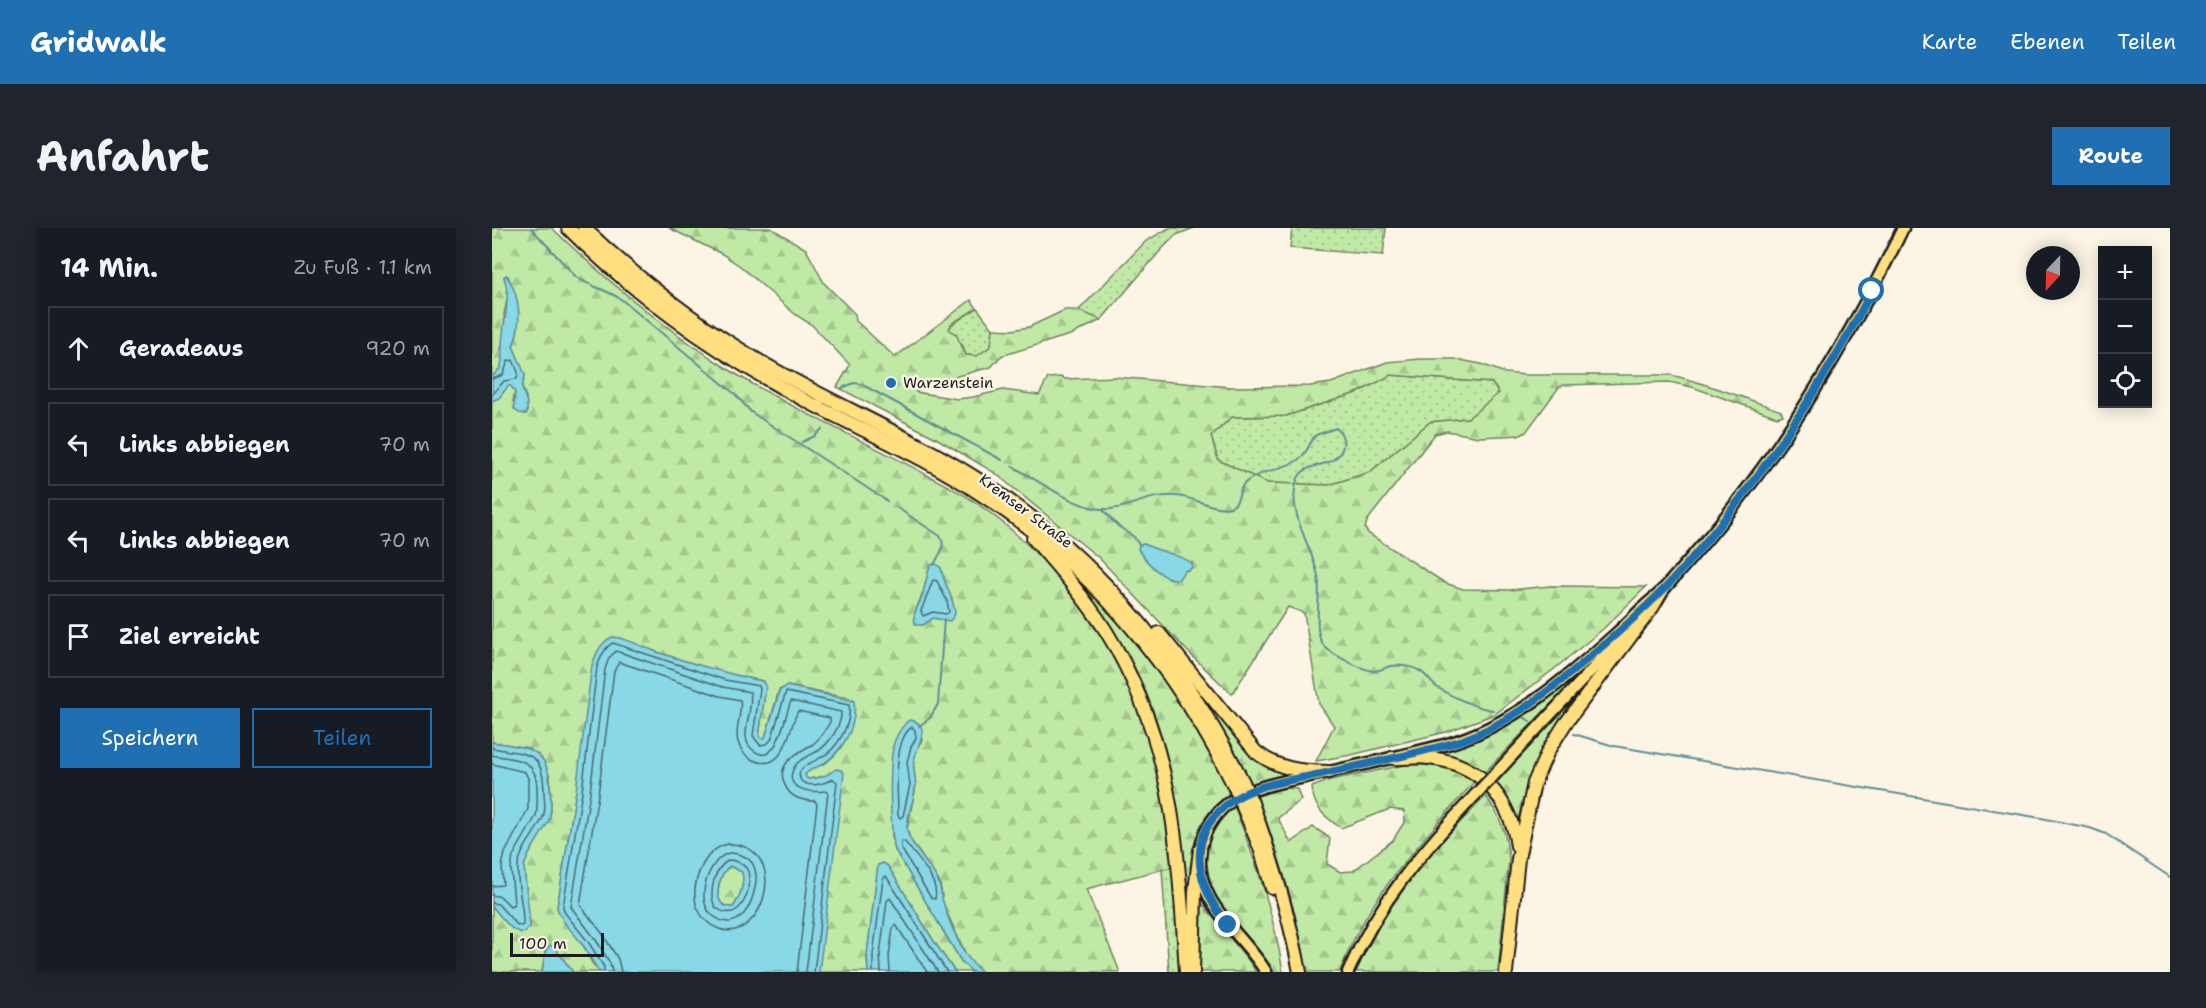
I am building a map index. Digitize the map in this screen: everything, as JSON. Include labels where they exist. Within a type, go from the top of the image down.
[{"type":"highway","name":"Kremser Straße","points":[[568,228],[650,301],[723,352],[772,382],[988,492],[1074,566],[1142,639],[1163,665],[1203,725],[1238,784]]},
{"type":"highway","name":"Kremser Straße","points":[[584,228],[658,292],[734,346],[819,394],[930,451],[1044,528],[1091,568],[1177,670],[1211,722],[1275,867],[1293,935],[1299,972]]},
{"type":"highway","points":[[1015,517],[1088,606],[1120,655],[1143,705],[1162,761],[1172,806],[1186,972]]},
{"type":"highway","points":[[1091,568],[1179,655],[1257,752],[1287,769],[1329,772]]},
{"type":"highway","points":[[1506,972],[1518,860],[1534,783],[1548,751],[1570,717],[1652,608],[1662,591]]},
{"type":"highway","points":[[1392,758],[1440,759],[1462,766],[1478,775],[1496,792],[1508,811],[1515,834],[1518,860]]},
{"type":"highway","name":"Kremser Straße","points":[[1247,805],[1270,880],[1291,972]]},
{"type":"highway","points":[[1193,972],[1195,891],[1200,850]]},
{"type":"main road","points":[[1348,972],[1368,930],[1395,887],[1432,841],[1624,634],[1734,506],[1790,429],[1856,321],[1903,228]]},
{"type":"main road","points":[[1266,972],[1209,898],[1201,875],[1200,850],[1211,823],[1232,800],[1265,787],[1392,758],[1464,739],[1483,731],[1518,712],[1576,668],[1662,591]]},
{"type":"green space","points":[[492,228],[552,228],[640,306],[711,358],[783,401],[967,497],[1002,522],[1029,546],[1078,602],[1118,665],[1147,733],[1160,782],[1172,867],[1086,889],[1120,972],[982,972],[968,959],[943,904],[940,883],[910,839],[907,829],[916,785],[913,763],[916,750],[922,740],[892,754],[892,836],[895,850],[961,961],[972,972],[955,972],[888,866],[883,863],[878,865],[867,955],[868,972],[819,972],[828,776],[808,779],[805,777],[806,773],[835,755],[845,741],[850,726],[853,699],[788,686],[779,690],[765,738],[762,739],[759,737],[766,686],[763,681],[690,663],[619,638],[576,791],[557,908],[600,972],[573,972],[554,947],[545,952],[542,972],[492,972],[492,906],[512,929],[530,925],[524,867],[526,859],[549,820],[551,811],[550,775],[529,748],[492,742],[492,401],[503,393],[508,385],[512,386],[515,392],[513,401],[524,414],[527,412],[526,397],[522,387],[525,375],[513,346],[518,329],[518,311],[508,276],[504,277],[509,291],[504,314],[505,332],[501,349],[503,355],[501,367],[492,377]],"holes":[[[930,566],[941,568],[943,582],[952,598],[945,620],[933,618],[923,625],[916,609]]]},
{"type":"green space","points":[[669,228],[771,228],[806,249],[824,283],[855,314],[856,321],[895,357],[971,300],[977,308],[951,324],[949,330],[956,334],[966,355],[977,356],[991,346],[993,329],[1012,330],[1029,327],[1065,310],[1078,310],[1101,320],[1073,334],[1001,356],[991,367],[916,387],[916,392],[957,399],[1003,390],[1039,395],[1048,378],[1062,377],[1065,379],[1115,377],[1231,387],[1310,386],[1331,383],[1387,362],[1455,359],[1481,364],[1505,373],[1525,375],[1671,375],[1740,396],[1781,411],[1783,415],[1777,417],[1692,387],[1669,382],[1564,385],[1559,387],[1526,432],[1521,435],[1479,437],[1447,431],[1435,434],[1367,521],[1365,529],[1369,534],[1445,583],[1463,589],[1509,590],[1550,586],[1646,587],[1603,629],[1495,714],[1446,732],[1316,761],[1334,726],[1319,704],[1304,613],[1288,607],[1232,694],[1193,657],[1099,558],[995,473],[936,438],[837,387],[850,365],[812,325],[796,315],[740,266],[722,254]],"holes":[[[1391,375],[1492,383],[1499,393],[1468,418],[1430,422],[1370,472],[1329,485],[1267,483],[1218,460],[1211,436],[1232,417],[1286,416],[1359,392]],[[1144,544],[1189,570],[1180,575]]]},
{"type":"green space","points":[[1169,228],[1194,228],[1176,235],[1101,320],[1078,311],[1146,241]]},
{"type":"green space","points":[[1292,228],[1386,228],[1383,255],[1290,248]]},
{"type":"green space","points":[[977,308],[993,329],[991,346],[977,356],[966,355],[963,346],[949,330],[951,325]]},
{"type":"green space","points":[[1391,375],[1492,383],[1499,394],[1468,418],[1430,422],[1370,472],[1329,485],[1267,483],[1218,460],[1211,436],[1232,417],[1286,416],[1359,392]]},
{"type":"green space","points":[[1072,574],[1120,622],[1142,648],[1181,704],[1229,793],[1211,810],[1198,831],[1190,869],[1188,907],[1177,807],[1163,742],[1153,711],[1141,680],[1125,650]]},
{"type":"green space","points":[[1183,668],[1245,747],[1276,770],[1294,776],[1252,785],[1231,743]]},
{"type":"green space","points":[[1577,677],[1485,772],[1458,757],[1439,752],[1458,748],[1495,733]]},
{"type":"green space","points":[[1571,704],[1538,760],[1526,789],[1518,821],[1496,783],[1558,714]]},
{"type":"green space","points":[[1405,765],[1441,768],[1458,773],[1474,782],[1416,848],[1380,895],[1351,945],[1340,972],[1307,972],[1287,883],[1257,796],[1284,788],[1297,789],[1301,800],[1278,818],[1291,843],[1313,827],[1330,838],[1327,864],[1340,872],[1353,871],[1393,840],[1405,821],[1404,811],[1390,809],[1341,828],[1317,806],[1312,787],[1330,780]]},
{"type":"green space","points":[[1486,796],[1502,826],[1509,859],[1498,972],[1356,972],[1398,894],[1429,855]]},
{"type":"green space","points":[[1234,806],[1263,888],[1275,929],[1283,972],[1274,972],[1263,955],[1230,918],[1218,900],[1209,877],[1207,853],[1209,841],[1220,819]]},
{"type":"green space","points":[[730,866],[742,872],[743,876],[741,890],[733,907],[721,903],[718,890],[725,870]]},
{"type":"green space","points":[[1172,867],[1181,972],[1169,972],[1162,869]]},
{"type":"green space","points":[[1202,903],[1249,961],[1256,972],[1200,972]]},
{"type":"water","points":[[506,275],[517,301],[519,320],[513,346],[525,375],[522,388],[527,403],[527,414],[519,413],[514,409],[515,392],[511,386],[508,386],[499,398],[492,401],[492,377],[500,368],[502,361],[502,338],[507,304],[504,277]]},
{"type":"water","points":[[1144,544],[1192,563],[1192,568],[1184,571],[1179,579],[1161,574],[1150,565],[1138,549],[1139,545]]},
{"type":"water","points":[[935,563],[941,568],[955,614],[950,621],[933,618],[923,625],[916,625],[915,613],[923,594],[930,566]]},
{"type":"water","points":[[612,637],[624,639],[685,661],[762,681],[766,686],[759,736],[762,739],[765,738],[780,690],[787,686],[854,701],[852,726],[840,749],[805,776],[808,779],[820,777],[836,769],[844,773],[819,972],[600,972],[562,919],[557,908],[576,791],[592,665],[604,642]],"holes":[[[730,866],[742,872],[742,886],[738,899],[733,907],[726,906],[721,903],[718,890],[722,876]]]},
{"type":"water","points":[[909,720],[921,726],[922,736],[914,761],[915,785],[907,823],[908,833],[914,846],[937,879],[947,914],[959,942],[969,959],[982,972],[972,972],[961,961],[895,850],[891,811],[891,762],[895,740]]},
{"type":"water","points":[[492,742],[526,748],[534,752],[546,765],[549,776],[551,811],[545,828],[528,855],[524,867],[530,925],[526,931],[521,933],[505,922],[492,906]]},
{"type":"water","points":[[883,863],[888,866],[955,972],[868,972],[867,955],[878,865]]},
{"type":"water","points":[[550,945],[573,972],[542,972],[545,952]]},
{"type":"waterway","points":[[531,228],[576,277],[622,300],[735,394],[751,412],[887,501]]},
{"type":"waterway","points":[[842,388],[854,383],[861,384],[1002,460]]},
{"type":"waterway","points":[[1012,466],[1073,501],[1099,509],[1111,509],[1150,498],[1167,496],[1183,497],[1225,508],[1236,503],[1242,487],[1249,480],[1298,460],[1304,455],[1316,435],[1336,428],[1342,436],[1342,450],[1331,461],[1303,472],[1297,480],[1294,492],[1297,517],[1318,576],[1318,624],[1321,641],[1334,654],[1362,668],[1374,671],[1391,666],[1412,668],[1421,672],[1435,686],[1451,695],[1472,705],[1493,710]]},
{"type":"waterway","points":[[802,442],[815,436],[822,429]]},
{"type":"waterway","points":[[896,507],[940,536],[943,544],[934,565]]},
{"type":"waterway","points":[[1103,510],[1118,526],[1134,537],[1139,545]]},
{"type":"waterway","points":[[919,726],[930,718],[938,704],[944,619]]},
{"type":"waterway","points":[[1523,717],[1530,721]]},
{"type":"waterway","points":[[1574,734],[1614,746],[2090,828],[2106,834],[2170,877]]},
{"type":"place","name":"Warzenstein","points":[[891,383]]},
{"type":"route","points":[[1228,925],[1209,898],[1200,865],[1200,850],[1206,831],[1224,807],[1232,800],[1265,787],[1464,739],[1518,712],[1576,668],[1662,591],[1734,506],[1811,397],[1872,291]]}]
